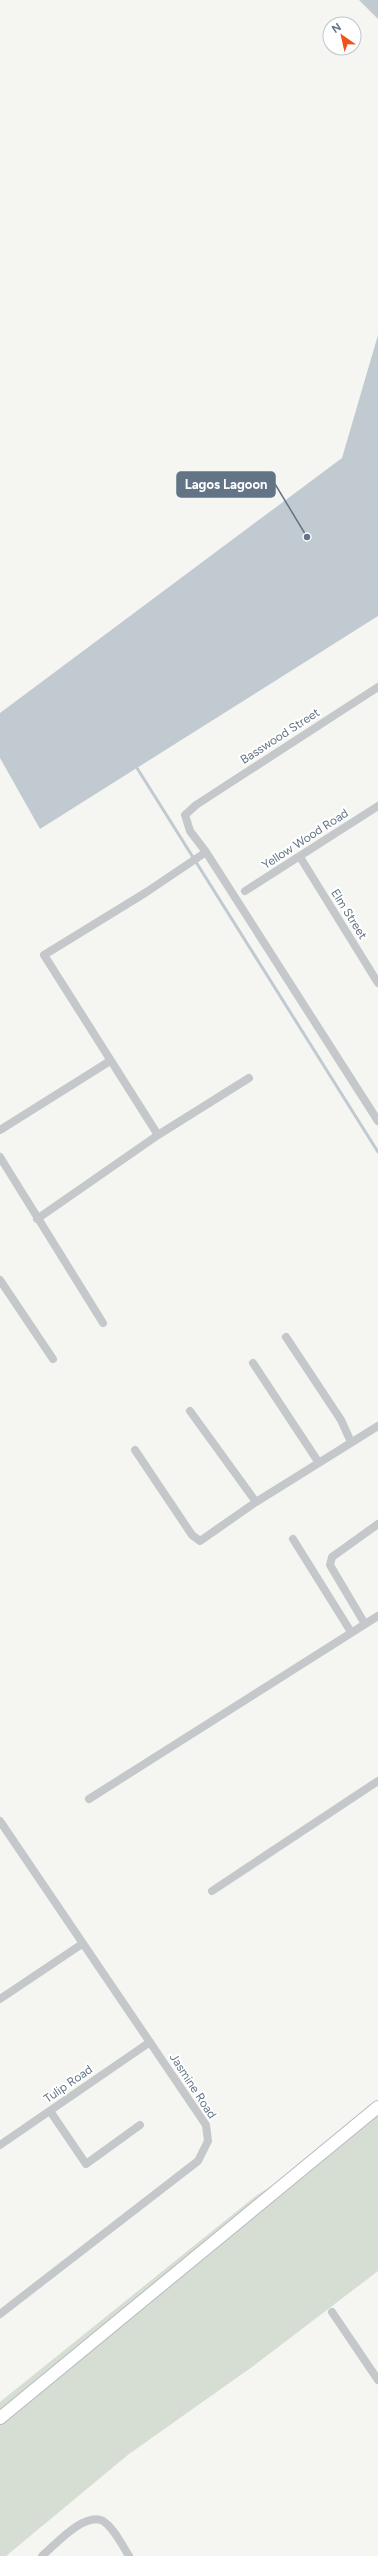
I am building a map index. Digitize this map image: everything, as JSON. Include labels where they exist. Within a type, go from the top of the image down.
[{"type":"street","name":"Basswood Street","points":[[204,854],[185,821],[185,815],[196,805],[378,687]]},
{"type":"street","name":"Yellow Wood Road","points":[[245,892],[378,806]]},
{"type":"street","points":[[158,1135],[44,956],[204,854],[378,1121]]},
{"type":"street","name":"Elm Street","points":[[300,857],[378,983]]},
{"type":"street","points":[[0,1130],[110,1061]]},
{"type":"street","points":[[38,1218],[158,1135],[249,1078]]},
{"type":"street","points":[[0,1157],[103,1323]]},
{"type":"street","points":[[0,1280],[53,1359]]},
{"type":"street","points":[[286,1337],[341,1420],[351,1442]]},
{"type":"street","points":[[253,1363],[319,1462]]},
{"type":"street","points":[[190,1411],[256,1502]]},
{"type":"street","points":[[135,1450],[192,1535],[200,1541],[256,1502],[378,1426]]},
{"type":"street","points":[[365,1624],[330,1565],[332,1557],[378,1524]]},
{"type":"street","points":[[293,1539],[351,1632]]},
{"type":"street","points":[[89,1799],[378,1616]]},
{"type":"street","points":[[212,1891],[378,1781]]},
{"type":"street","name":"Jasmine Road","points":[[0,1821],[206,2125],[208,2141],[198,2161],[0,2314]]},
{"type":"street","points":[[0,1999],[82,1944]]},
{"type":"street","name":"Tulip Road","points":[[0,2145],[150,2042]]},
{"type":"street","points":[[0,2418],[378,2107]]},
{"type":"street","points":[[50,2111],[86,2164],[140,2126]]},
{"type":"street","points":[[332,2312],[378,2380]]},
{"type":"street","points":[[42,2556],[83,2521],[93,2519],[103,2521],[110,2528],[129,2556]]},
{"type":"shaded area","points":[[359,0],[378,0],[378,19]]},
{"type":"shaded area","points":[[378,335],[378,616],[40,829],[0,758],[0,713],[342,458]]},
{"type":"shaded area","points":[[378,2109],[378,2271],[252,2367],[129,2454],[6,2556],[0,2556],[0,2402],[257,2195],[320,2156]]},
{"type":"waterway","points":[[137,768],[378,1152]]},
{"type":"place","name":"Lagos Lagoon","points":[[307,537]]}]
